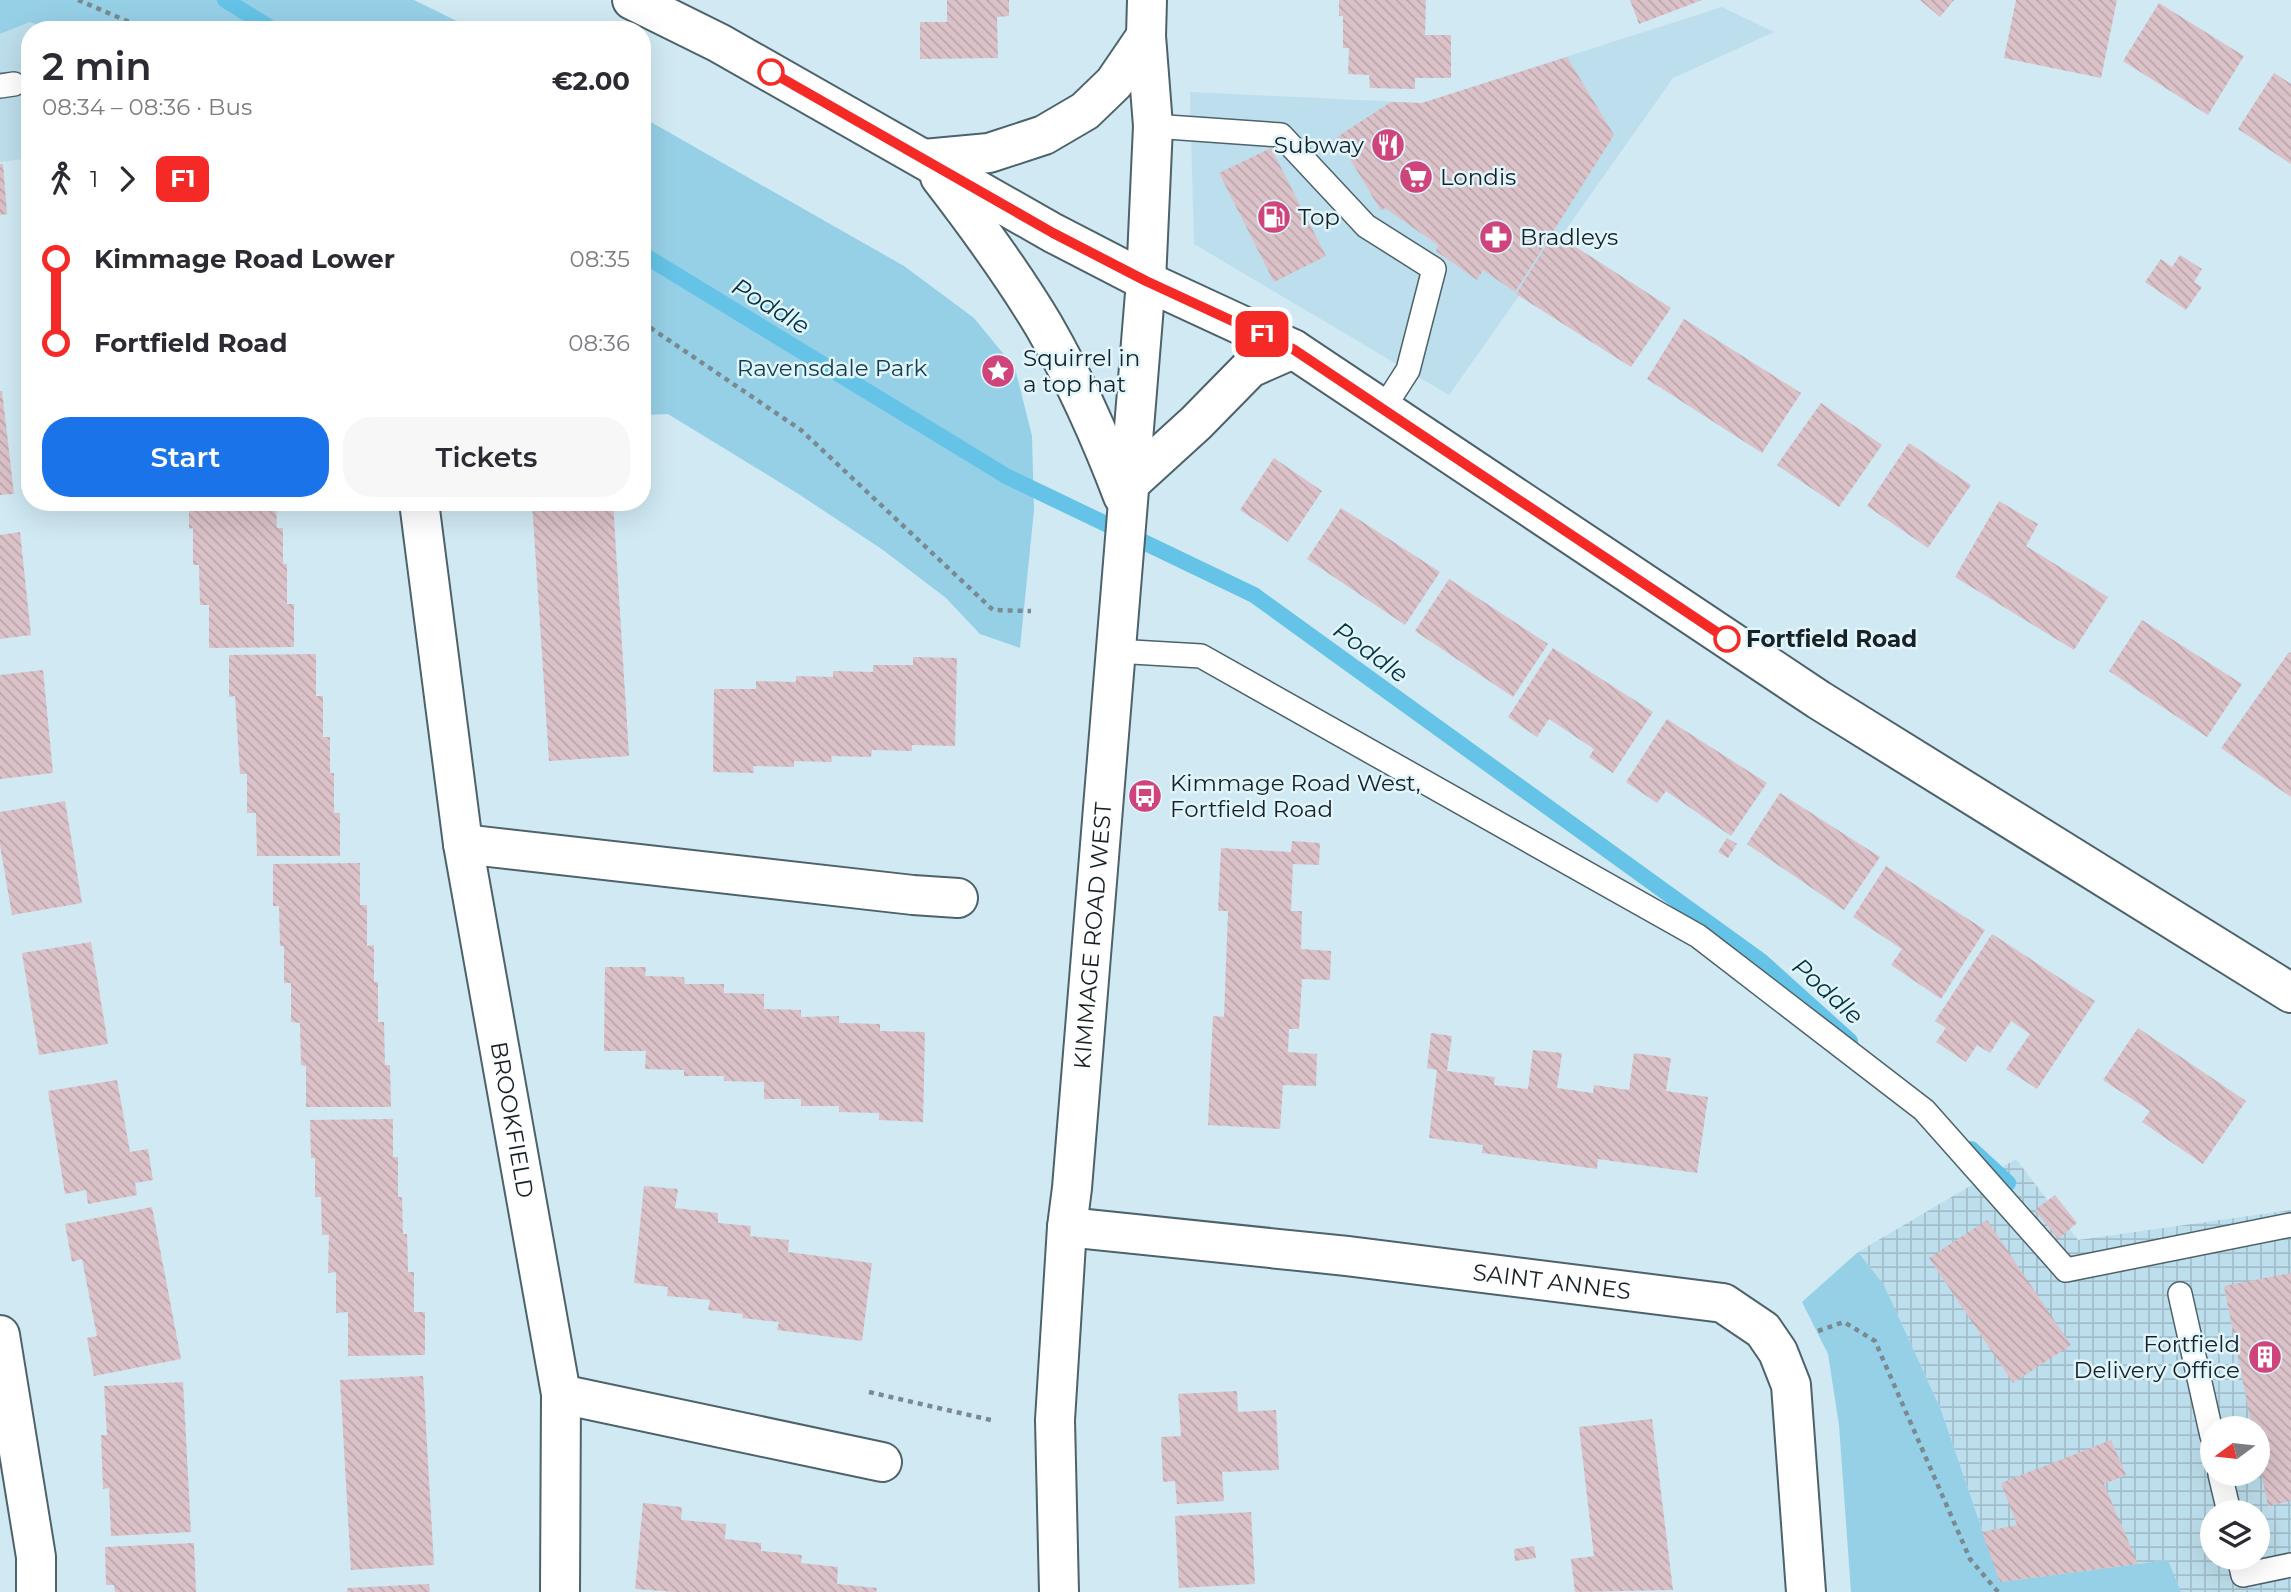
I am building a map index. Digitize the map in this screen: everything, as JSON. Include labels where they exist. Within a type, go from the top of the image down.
[{"type":"main road","points":[[632,0],[719,43],[1053,233],[1146,281],[1293,349],[1819,700],[2291,993]]},
{"type":"main road","points":[[926,160],[989,153],[1044,135],[1085,111],[1114,83],[1146,18]]},
{"type":"main road","name":"KIMMAGE ROAD WEST","points":[[1059,1592],[1055,1420],[1067,1227],[1146,281],[1153,126],[1146,18]]},
{"type":"main road","points":[[926,160],[982,232],[1044,327],[1127,495],[1250,368],[1293,349]]},
{"type":"main road","name":"BROOKFIELD","points":[[420,511],[463,844],[561,1394],[560,1592]]},
{"type":"main road","points":[[463,844],[958,898]]},
{"type":"main road","name":"SAINT ANNES","points":[[1067,1227],[1360,1258],[1724,1303],[1763,1330],[1778,1352],[1791,1385],[1807,1592]]},
{"type":"main road","points":[[0,1335],[36,1557],[36,1592]]},
{"type":"main road","points":[[561,1394],[882,1462]]},
{"type":"lane","points":[[1153,126],[1281,135],[1366,226],[1434,269],[1408,370],[1383,409]]},
{"type":"lane","points":[[1115,651],[1200,656],[1698,936],[1924,1110],[2066,1270],[2291,1225]]},
{"type":"lane","points":[[2180,1294],[2207,1416]]},
{"type":"lane","points":[[2270,1569],[2291,1565]]},
{"type":"lane","points":[[2242,1570],[2243,1575],[2267,1570]]},
{"type":"path","points":[[78,0],[127,21]]},
{"type":"path","points":[[651,328],[801,430],[993,610],[1031,611]]},
{"type":"path","points":[[1812,1333],[1844,1322],[1875,1341],[1970,1559],[1998,1592]]},
{"type":"path","points":[[869,1392],[995,1421]]},
{"type":"shaded area","points":[[1722,7],[1774,32],[1673,78],[1449,395],[1194,244],[1190,92],[1422,103]]},
{"type":"shaded area","points":[[21,26],[21,159],[0,162],[0,34]]},
{"type":"shaded area","points":[[2016,1159],[2078,1240],[2291,1210],[2291,1592],[2181,1592],[2168,1560],[2000,1582],[1941,1410],[1884,1285],[1858,1252]]},
{"type":"green space","points":[[0,0],[414,0],[457,21],[21,21],[21,26],[0,34]]},
{"type":"green space","name":"Ravensdale Park","points":[[651,122],[904,266],[974,318],[1015,368],[1032,436],[1034,510],[1020,648],[980,634],[946,598],[883,550],[797,493],[668,414],[651,415]]},
{"type":"green space","points":[[1858,1252],[1884,1285],[1941,1410],[2000,1582],[2168,1560],[2181,1592],[1851,1592],[1839,1425],[1828,1354],[1802,1302]]},
{"type":"building","points":[[947,0],[1009,0],[1009,16],[997,17],[998,58],[920,59],[920,22],[947,22]]},
{"type":"building","points":[[1339,0],[1426,0],[1425,35],[1451,35],[1451,78],[1415,78],[1415,89],[1370,88],[1369,75],[1348,74],[1349,48],[1343,48],[1343,16],[1339,16]]},
{"type":"building","points":[[1630,0],[1702,0],[1639,24]]},
{"type":"building","points":[[1920,0],[1954,0],[1940,17]]},
{"type":"building","points":[[2016,0],[2117,0],[2101,78],[2004,58]]},
{"type":"building","points":[[2159,3],[2244,56],[2208,115],[2123,61]]},
{"type":"building","points":[[1567,57],[1614,135],[1515,292],[1483,270],[1477,280],[1436,251],[1438,245],[1385,208],[1381,211],[1337,137],[1391,102],[1422,103]]},
{"type":"building","points":[[2274,73],[2291,84],[2291,164],[2238,129]]},
{"type":"building","points":[[1271,148],[1326,256],[1274,282],[1219,173]]},
{"type":"building","points":[[0,164],[3,164],[7,214],[0,215]]},
{"type":"building","points":[[1554,233],[1671,308],[1631,367],[1516,294]]},
{"type":"building","points":[[2180,255],[2202,269],[2194,282],[2202,287],[2186,310],[2145,282],[2161,259],[2172,267]]},
{"type":"building","points":[[1684,319],[1801,393],[1762,453],[1647,379]]},
{"type":"building","points":[[0,391],[14,494],[0,495]]},
{"type":"building","points":[[1821,403],[1882,445],[1839,507],[1777,465]]},
{"type":"building","points":[[1909,443],[1971,485],[1928,548],[1867,506]]},
{"type":"building","points":[[1274,458],[1322,491],[1288,542],[1240,510]]},
{"type":"building","points":[[1999,501],[2038,524],[2026,546],[2108,597],[2074,650],[1955,577]]},
{"type":"building","points":[[1341,508],[1440,572],[1405,625],[1307,559]]},
{"type":"building","points":[[189,511],[276,511],[277,528],[283,528],[283,564],[287,564],[287,604],[294,604],[294,647],[209,648],[209,605],[200,605],[199,565],[193,565],[193,528],[189,529]]},
{"type":"building","points":[[533,511],[614,511],[629,756],[549,761]]},
{"type":"building","points":[[20,532],[31,635],[0,639],[0,535]]},
{"type":"building","points":[[1449,579],[1548,644],[1513,697],[1415,631]]},
{"type":"building","points":[[2142,620],[2242,684],[2207,737],[2109,671]]},
{"type":"building","points":[[1553,648],[1653,712],[1613,773],[1589,757],[1594,749],[1549,719],[1537,737],[1508,717]]},
{"type":"building","points":[[2289,652],[2291,653],[2291,797],[2221,748]]},
{"type":"building","points":[[316,654],[316,696],[323,696],[323,737],[330,737],[330,773],[334,773],[334,813],[340,813],[340,856],[257,856],[256,813],[247,813],[247,774],[240,774],[235,696],[229,697],[229,655]]},
{"type":"building","points":[[913,657],[957,658],[955,746],[912,745],[912,751],[872,750],[871,757],[831,756],[832,762],[794,761],[794,767],[753,766],[754,773],[713,772],[714,689],[756,689],[756,681],[796,682],[796,676],[833,677],[833,671],[873,672],[873,665],[913,665]]},
{"type":"building","points":[[43,670],[53,773],[0,779],[0,675]]},
{"type":"building","points":[[1667,719],[1767,783],[1731,836],[1666,791],[1657,803],[1626,782]]},
{"type":"building","points":[[1780,793],[1880,857],[1844,910],[1747,844]]},
{"type":"building","points":[[65,801],[82,903],[12,915],[0,845],[0,812]]},
{"type":"building","points":[[1727,838],[1737,844],[1728,858],[1718,852]]},
{"type":"building","points":[[1292,841],[1320,843],[1319,865],[1293,864],[1291,911],[1302,911],[1301,949],[1331,951],[1330,980],[1302,979],[1299,1029],[1289,1029],[1288,1052],[1317,1054],[1316,1086],[1283,1085],[1280,1129],[1208,1125],[1213,1016],[1224,1017],[1228,911],[1218,911],[1221,848],[1291,852]]},
{"type":"building","points":[[360,863],[360,905],[367,905],[367,946],[374,945],[378,1022],[384,1022],[385,1065],[390,1065],[391,1107],[306,1107],[306,1066],[301,1065],[300,1023],[291,1022],[291,983],[284,983],[284,946],[280,946],[279,906],[273,906],[273,864]]},
{"type":"building","points":[[1886,866],[1985,930],[1941,999],[1891,965],[1902,949],[1853,917]]},
{"type":"building","points":[[1992,934],[2095,1001],[2037,1089],[2006,1069],[2030,1034],[2011,1021],[1990,1053],[1977,1045],[1966,1062],[1936,1042],[1946,1028],[1935,1021]]},
{"type":"building","points":[[91,942],[108,1044],[39,1055],[22,953]]},
{"type":"building","points":[[605,967],[646,967],[645,976],[684,977],[685,984],[724,984],[724,993],[764,994],[764,1009],[801,1010],[801,1017],[839,1016],[839,1023],[880,1024],[880,1031],[925,1032],[923,1122],[879,1120],[879,1113],[839,1112],[839,1106],[801,1106],[801,1099],[764,1099],[764,1082],[724,1081],[724,1076],[684,1076],[684,1070],[645,1069],[646,1051],[604,1051]]},
{"type":"building","points":[[2138,1028],[2246,1101],[2203,1164],[2142,1122],[2150,1111],[2103,1080]]},
{"type":"building","points":[[1431,1033],[1452,1036],[1447,1071],[1495,1077],[1494,1085],[1528,1089],[1533,1050],[1562,1053],[1557,1088],[1593,1093],[1594,1085],[1629,1090],[1634,1053],[1671,1058],[1666,1091],[1708,1097],[1697,1173],[1598,1159],[1597,1169],[1482,1153],[1483,1145],[1429,1138],[1437,1070],[1427,1068]]},
{"type":"building","points":[[117,1080],[130,1152],[148,1149],[153,1180],[135,1183],[137,1195],[88,1204],[86,1190],[65,1194],[48,1091]]},
{"type":"building","points":[[393,1119],[393,1157],[398,1157],[398,1197],[402,1197],[403,1234],[407,1234],[408,1272],[414,1272],[414,1312],[425,1312],[425,1355],[348,1356],[348,1312],[336,1313],[336,1272],[328,1273],[329,1235],[322,1235],[321,1197],[315,1197],[315,1158],[311,1158],[310,1120]]},
{"type":"building","points":[[644,1186],[678,1189],[675,1208],[718,1213],[718,1223],[751,1226],[750,1236],[789,1240],[788,1252],[872,1263],[862,1341],[777,1330],[779,1322],[742,1318],[743,1314],[708,1310],[710,1300],[667,1296],[668,1287],[634,1283]]},
{"type":"building","points":[[2055,1195],[2077,1223],[2058,1239],[2035,1210]]},
{"type":"building","points":[[152,1207],[181,1359],[94,1376],[87,1338],[97,1336],[82,1259],[72,1262],[65,1224]]},
{"type":"building","points":[[1987,1220],[2071,1345],[2013,1383],[1929,1258]]},
{"type":"building","name":"Fortfield Delivery Office","points":[[2291,1273],[2291,1501],[2270,1506],[2270,1500],[2267,1500],[2264,1486],[2270,1486],[2270,1416],[2250,1416],[2224,1286]]},
{"type":"building","points":[[423,1376],[434,1565],[351,1570],[340,1380]]},
{"type":"building","points":[[183,1382],[191,1532],[111,1536],[109,1488],[103,1489],[101,1435],[107,1435],[104,1386]]},
{"type":"building","points":[[1237,1391],[1238,1412],[1276,1410],[1279,1470],[1222,1472],[1224,1501],[1177,1504],[1175,1481],[1163,1482],[1161,1437],[1181,1436],[1178,1394]]},
{"type":"building","points":[[1652,1419],[1673,1590],[1575,1592],[1571,1559],[1594,1556],[1579,1427]]},
{"type":"building","points":[[2111,1440],[2126,1475],[2104,1484],[2138,1564],[2000,1582],[1982,1532],[2017,1525],[2001,1483]]},
{"type":"building","points":[[643,1503],[682,1507],[681,1520],[726,1524],[725,1539],[761,1543],[761,1551],[802,1555],[801,1563],[838,1567],[837,1584],[877,1588],[876,1592],[675,1592],[635,1589]]},
{"type":"building","points":[[1251,1512],[1255,1584],[1179,1588],[1175,1516]]},
{"type":"building","points":[[194,1543],[196,1592],[115,1592],[114,1585],[106,1585],[105,1547]]},
{"type":"building","points":[[1534,1546],[1536,1558],[1515,1561],[1514,1549]]},
{"type":"building","points":[[429,1584],[430,1592],[347,1592],[347,1588]]},
{"type":"waterway","name":"Poddle","points":[[225,0],[259,21]]},
{"type":"waterway","name":"Poddle","points":[[651,259],[1006,476],[1254,595],[1761,961],[1850,1041]]},
{"type":"waterway","name":"Poddle","points":[[1971,1149],[2008,1183]]},
{"type":"bus line","name":"F1","points":[[771,72],[1053,233],[1146,281],[1293,349],[1727,639]]},
{"type":"place","name":"Subway","points":[[1388,145]]},
{"type":"place","name":"Londis","points":[[1416,177]]},
{"type":"place","name":"Top","points":[[1274,217]]},
{"type":"place","name":"Bradleys","points":[[1496,237]]},
{"type":"place","name":"Squirrel in a top hat","points":[[998,371]]},
{"type":"place","name":"Fortfield Road","points":[[1727,639]]},
{"type":"place","name":"Kimmage Road West, Fortfield Road","points":[[1145,796]]},
{"type":"place","name":"Fortfield Delivery Office","points":[[2265,1357]]}]
